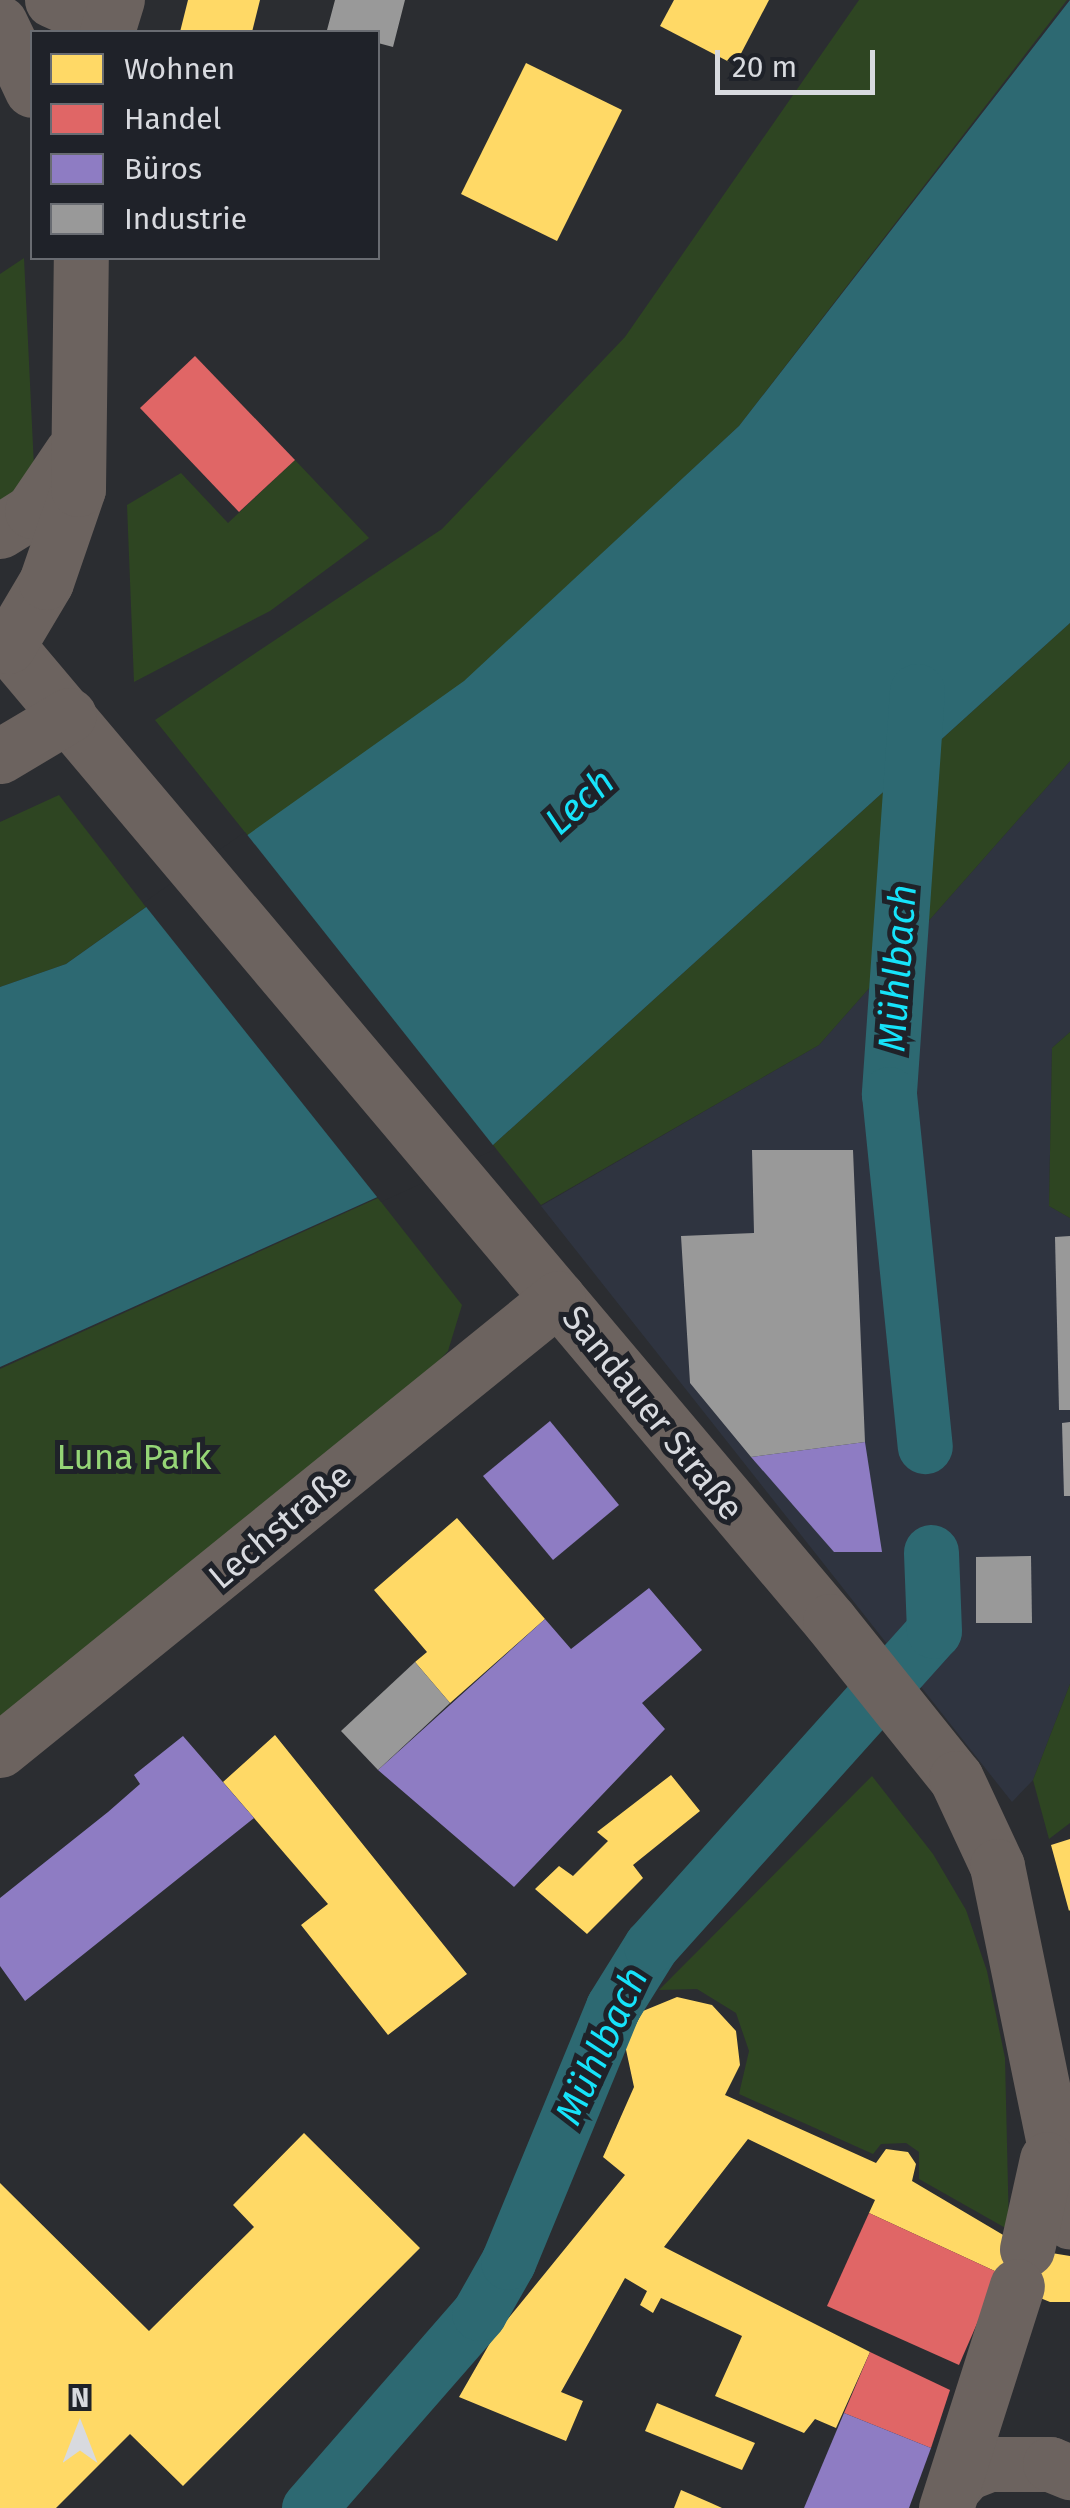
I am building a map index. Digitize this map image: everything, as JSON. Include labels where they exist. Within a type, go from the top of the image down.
[{"type":"street","points":[[52,0],[111,19]]},
{"type":"street","points":[[0,23],[30,86]]},
{"type":"street","points":[[4,642],[60,547],[78,489],[82,260]]},
{"type":"street","points":[[0,532],[52,486],[80,435]]},
{"type":"street","name":"Sandauer Straße","points":[[4,642],[70,715],[830,1621],[956,1778],[997,1866],[1048,2111],[1038,2252]]},
{"type":"street","points":[[0,756],[70,715]]},
{"type":"street","name":"Lechstraße","points":[[0,1750],[558,1298]]},
{"type":"street","points":[[949,2498],[1038,2252]]},
{"type":"street","points":[[949,2498],[966,2473],[1045,2467]]},
{"type":"shaded area","points":[[1070,761],[1070,1032],[1052,1048],[1049,1206],[1070,1218],[1070,1684],[1033,1780],[1012,1802],[541,1206],[819,1045]]},
{"type":"green space","points":[[859,0],[1067,0],[739,426],[464,682],[248,836],[155,720],[442,529],[625,337]]},
{"type":"green space","points":[[24,258],[34,467],[0,523],[0,274]]},
{"type":"green space","points":[[295,460],[369,538],[270,611],[134,682],[127,505],[181,473],[228,523]]},
{"type":"green space","points":[[1070,623],[1070,761],[819,1045],[541,1205],[493,1145]]},
{"type":"green space","points":[[59,795],[146,907],[66,964],[0,987],[0,822]]},
{"type":"green space","points":[[1070,1032],[1070,1218],[1049,1206],[1052,1048]]},
{"type":"green space","name":"Luna Park","points":[[378,1198],[462,1305],[448,1351],[387,1416],[0,1734],[0,1369]]},
{"type":"green space","points":[[1070,1684],[1070,1823],[1049,1839],[1033,1780]]},
{"type":"green space","points":[[872,1776],[933,1854],[966,1910],[987,1971],[1005,2058],[1009,2230],[919,2179],[919,2152],[906,2143],[881,2144],[873,2154],[739,2094],[749,2051],[736,2013],[697,1989],[659,1990]]},
{"type":"water","name":"Lech","points":[[1070,0],[1070,623],[493,1145],[0,1367],[0,987],[66,964],[464,681],[739,426]]},
{"type":"pier","points":[[245,832],[496,1149],[381,1202],[143,903]]},
{"type":"building: Wohnen","points":[[188,0],[260,0],[252,30],[180,30]]},
{"type":"building: Wohnen","points":[[674,0],[769,0],[735,65],[660,26]]},
{"type":"building: Wohnen","points":[[526,63],[622,110],[557,241],[461,194]]},
{"type":"building: Wohnen","points":[[457,1518],[545,1619],[450,1703],[415,1662],[427,1652],[374,1590]]},
{"type":"building: Wohnen","points":[[275,1735],[467,1974],[388,2035],[301,1925],[328,1904],[223,1782]]},
{"type":"building: Wohnen","points":[[671,1775],[700,1811],[633,1865],[643,1878],[587,1934],[535,1889],[559,1866],[573,1876],[608,1841],[597,1832]]},
{"type":"building: Wohnen","points":[[1070,1839],[1070,1910],[1069,1911],[1051,1845]]},
{"type":"building: Wohnen","points":[[677,1997],[712,2005],[736,2031],[740,2065],[725,2095],[876,2163],[886,2149],[908,2152],[916,2164],[912,2181],[1027,2249],[1070,2256],[1070,2302],[1050,2302],[997,2280],[999,2273],[869,2213],[875,2200],[748,2139],[664,2247],[870,2352],[836,2428],[815,2419],[804,2433],[715,2396],[742,2336],[661,2298],[653,2313],[640,2305],[647,2291],[625,2278],[561,2392],[583,2401],[566,2441],[459,2397],[494,2336],[625,2175],[603,2157],[634,2087],[625,2045],[643,2011]]},
{"type":"building: Wohnen","points":[[304,2133],[420,2248],[183,2486],[130,2434],[56,2508],[0,2508],[0,2183],[149,2331],[254,2227],[233,2205]]},
{"type":"building: Wohnen","points":[[657,2403],[755,2443],[742,2470],[645,2431]]},
{"type":"building: Wohnen","points":[[681,2490],[711,2503],[722,2508],[674,2508]]},
{"type":"building: Handel","points":[[195,356],[295,460],[239,512],[140,408]]},
{"type":"building: Handel","points":[[869,2213],[999,2273],[959,2365],[827,2306]]},
{"type":"building: Handel","points":[[870,2352],[950,2390],[931,2448],[844,2413]]},
{"type":"building: Büros","points":[[550,1421],[619,1505],[553,1560],[483,1476]]},
{"type":"building: Büros","points":[[865,1442],[882,1552],[834,1552],[751,1457]]},
{"type":"building: Büros","points":[[649,1588],[702,1650],[642,1703],[665,1729],[514,1887],[378,1770],[545,1619],[571,1649]]},
{"type":"building: Büros","points":[[183,1736],[254,1818],[25,2001],[0,1966],[0,1898],[140,1784],[134,1775]]},
{"type":"building: Büros","points":[[844,2413],[931,2448],[909,2508],[804,2508]]},
{"type":"building: Industrie","points":[[335,0],[405,0],[393,47],[380,44],[380,30],[327,30]]},
{"type":"building: Industrie","points":[[752,1150],[853,1150],[865,1442],[751,1457],[690,1383],[681,1236],[754,1233]]},
{"type":"building: Industrie","points":[[1070,1236],[1070,1410],[1059,1410],[1055,1237]]},
{"type":"building: Industrie","points":[[1070,1422],[1070,1496],[1064,1496],[1062,1423]]},
{"type":"building: Industrie","points":[[1031,1556],[1032,1623],[976,1623],[976,1557]]},
{"type":"building: Industrie","points":[[415,1662],[450,1703],[378,1770],[341,1731]]},
{"type":"waterway","name":"Mühlbach","points":[[917,691],[889,1094],[925,1446]]},
{"type":"waterway","name":"Mühlbach","points":[[309,2508],[479,2313],[508,2262],[613,2007],[651,1946],[934,1631],[931,1552]]}]
